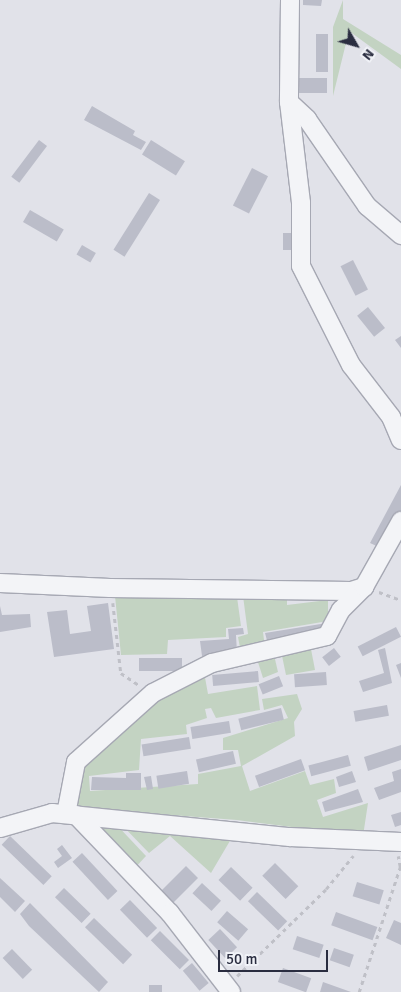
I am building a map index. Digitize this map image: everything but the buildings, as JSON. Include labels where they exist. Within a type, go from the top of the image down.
[{"type":"street","points":[[290,0],[289,102],[301,203],[301,266],[351,366],[391,417],[401,440]]},
{"type":"street","points":[[289,102],[307,118],[367,206],[401,235]]},
{"type":"street","points":[[71,814],[76,762],[153,693],[212,664],[327,636],[341,610],[364,587],[401,521]]},
{"type":"street","points":[[0,583],[110,588],[351,591],[364,587]]},
{"type":"street","points":[[0,828],[52,813],[365,842],[399,842]]},
{"type":"street","points":[[71,814],[170,913],[228,990]]},
{"type":"path","points":[[364,587],[401,600]]},
{"type":"path","points":[[110,588],[121,673],[153,693]]},
{"type":"path","points":[[228,990],[326,890],[365,842]]},
{"type":"path","points":[[359,992],[400,867],[399,842]]},
{"type":"green space","points":[[343,0],[343,19],[401,55],[401,69],[349,31],[333,96],[333,27]]},
{"type":"green space","points":[[115,596],[237,597],[241,626],[226,628],[226,637],[168,640],[167,654],[121,655]]},
{"type":"green space","points":[[243,596],[287,597],[287,605],[328,600],[328,621],[263,632],[265,648],[241,653],[238,637],[248,634]]},
{"type":"green space","points":[[311,649],[315,670],[286,675],[281,651]]},
{"type":"green space","points":[[274,655],[278,672],[263,678],[257,659]]},
{"type":"green space","points":[[204,672],[208,694],[257,686],[260,710],[216,718],[211,708],[205,709],[207,718],[186,725],[187,734],[141,739],[139,770],[89,776],[90,791],[198,784],[198,774],[241,766],[238,750],[223,750],[223,738],[288,718],[282,705],[264,710],[262,699],[297,694],[302,709],[294,722],[295,736],[242,766],[250,791],[305,771],[310,785],[334,779],[336,793],[317,800],[323,817],[368,803],[363,836],[237,820],[78,808],[74,801],[79,771],[158,695]]},
{"type":"green space","points":[[84,818],[113,821],[146,856],[133,870]]},
{"type":"green space","points":[[118,821],[234,834],[211,873],[170,836],[149,853]]}]
